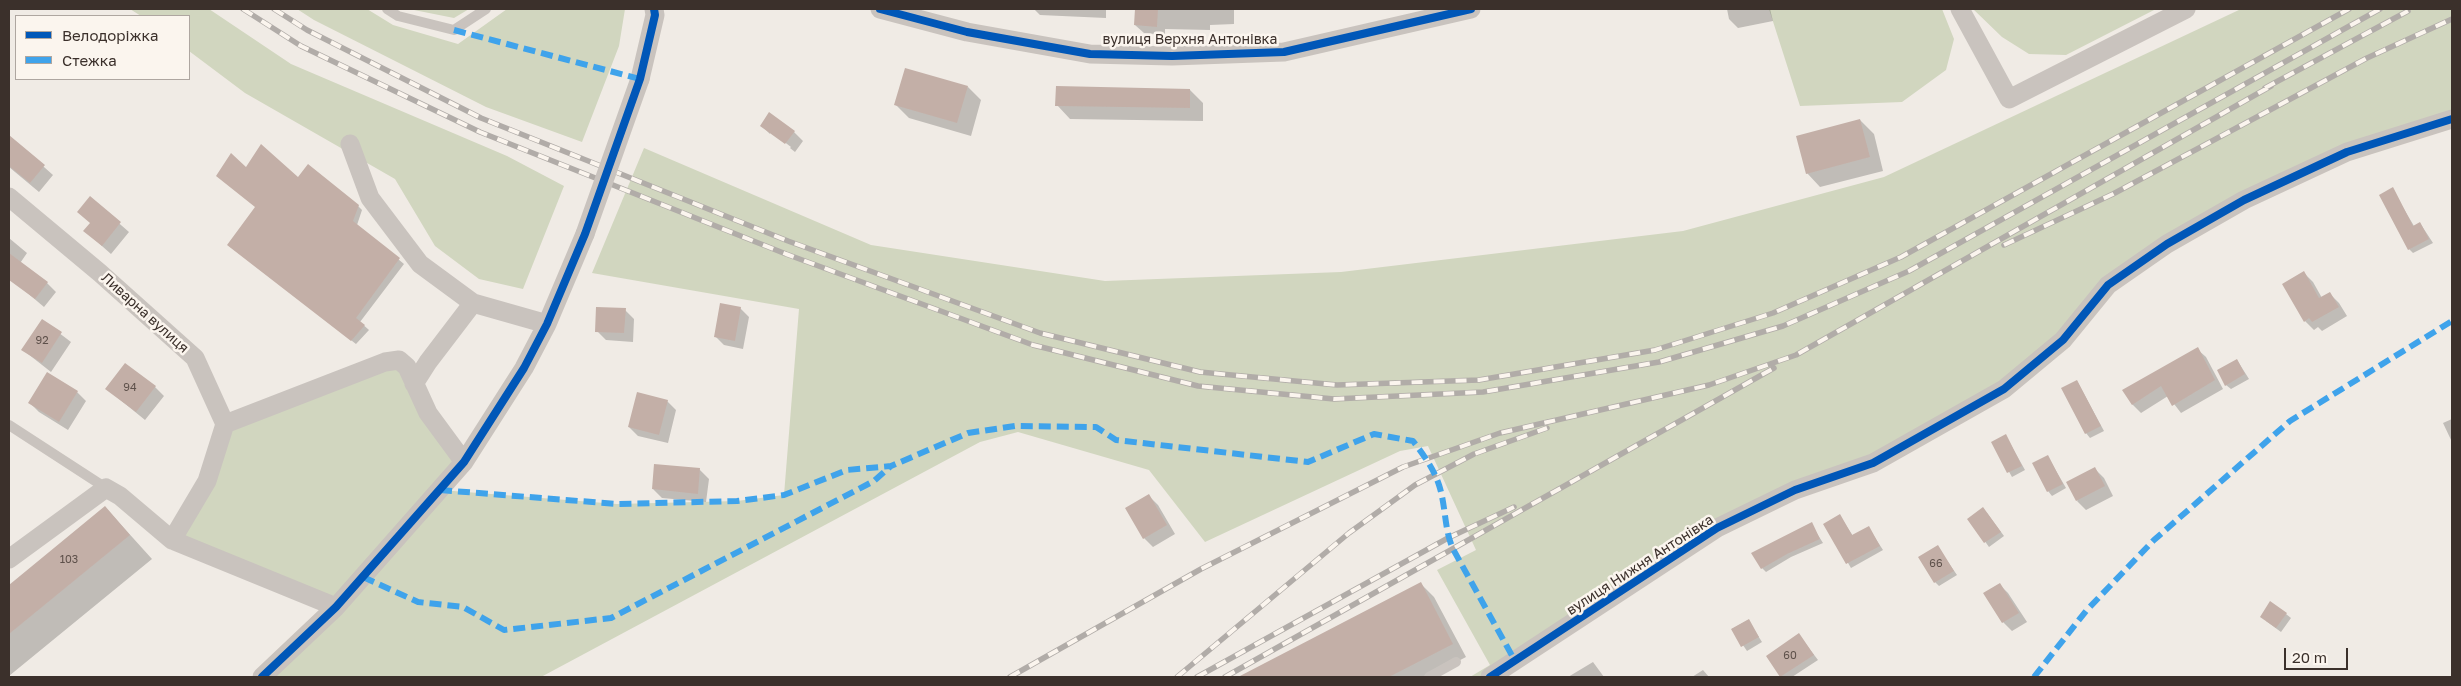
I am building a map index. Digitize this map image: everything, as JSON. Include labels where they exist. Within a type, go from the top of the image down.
[{"type":"street","points":[[262,677],[336,607],[464,462],[524,368],[547,324],[585,234],[640,79],[655,15],[654,9]]},
{"type":"street","name":"вулиця Верхня Антонівка","points":[[880,9],[967,32],[1090,54],[1172,56],[1284,52],[1471,9]]},
{"type":"street","points":[[1960,9],[2009,99],[2186,9]]},
{"type":"street","name":"вулиця Нижня Антонівка","points":[[1490,677],[1717,528],[1795,490],[1873,464],[2004,389],[2063,340],[2108,285],[2167,244],[2235,204],[2347,152],[2452,119]]},
{"type":"street","points":[[350,144],[370,198],[420,264],[473,303],[547,324]]},
{"type":"street","name":"Ливарна вулиця","points":[[9,197],[100,272],[195,358],[225,424]]},
{"type":"street","points":[[414,384],[428,362],[473,303]]},
{"type":"street","points":[[172,540],[206,481],[225,424],[385,362],[399,360],[407,367],[428,413],[464,462]]},
{"type":"street","points":[[9,559],[106,488],[120,496],[172,540],[336,607]]},
{"type":"lane","points":[[387,9],[398,16],[454,30],[486,9]]},
{"type":"lane","points":[[9,426],[106,488]]},
{"type":"lane","points":[[1429,677],[1456,662]]},
{"type":"green space","points":[[130,9],[209,9],[291,64],[507,156],[564,186],[523,289],[479,279],[435,246],[395,179],[245,93],[190,52],[190,15],[139,15]]},
{"type":"green space","points":[[297,9],[367,9],[393,25],[458,44],[507,9],[625,9],[619,46],[582,142],[486,107],[314,20]]},
{"type":"green space","points":[[409,9],[469,9],[454,18]]},
{"type":"green space","points":[[1769,9],[1942,9],[1954,39],[1946,70],[1902,102],[1800,106]]},
{"type":"green space","points":[[1973,9],[2156,9],[2066,55],[2029,54],[2002,37]]},
{"type":"green space","points":[[2241,9],[2452,9],[2452,114],[2164,240],[2059,337],[2001,384],[1870,458],[1791,483],[1482,677],[1470,677],[1490,665],[1437,570],[1476,550],[1428,446],[1400,451],[1205,542],[1149,470],[1018,432],[980,442],[541,677],[262,677],[336,608],[172,540],[225,424],[399,360],[464,462],[441,490],[617,504],[737,501],[784,495],[799,309],[592,273],[644,148],[871,245],[1105,281],[1341,272],[1683,231],[1884,177]]},
{"type":"building","points":[[1135,9],[1158,9],[1157,27],[1134,25]]},
{"type":"building","points":[[905,68],[968,86],[957,123],[894,105]]},
{"type":"building","points":[[1056,86],[1190,89],[1190,108],[1055,106]]},
{"type":"building","points":[[769,112],[795,131],[785,144],[760,126]]},
{"type":"building","points":[[1860,119],[1870,157],[1806,174],[1796,136]]},
{"type":"building","points":[[9,135],[45,165],[30,183],[9,166]]},
{"type":"building","points":[[261,144],[298,177],[308,164],[359,205],[353,221],[400,258],[356,318],[365,325],[351,341],[227,245],[255,207],[216,176],[231,153],[246,167]]},
{"type":"building","points":[[2393,187],[2413,226],[2420,222],[2429,239],[2408,250],[2379,195]]},
{"type":"building","points":[[90,196],[121,222],[102,246],[83,231],[90,223],[77,212]]},
{"type":"building","points":[[9,253],[48,282],[35,299],[9,280]]},
{"type":"building","points":[[2304,271],[2319,298],[2330,292],[2339,307],[2312,322],[2309,318],[2304,322],[2282,284]]},
{"type":"building","points":[[720,303],[741,307],[735,341],[714,337]]},
{"type":"building","points":[[596,307],[626,308],[624,333],[595,332]]},
{"type":"building","points":[[42,319],[62,332],[42,363],[21,350]]},
{"type":"building","points":[[2198,347],[2215,380],[2172,406],[2161,386],[2132,405],[2122,390]]},
{"type":"building","points":[[2237,359],[2245,374],[2225,386],[2217,370]]},
{"type":"building","points":[[125,363],[156,386],[136,412],[105,389]]},
{"type":"building","points":[[47,372],[78,391],[59,422],[28,403]]},
{"type":"building","points":[[2077,380],[2101,426],[2085,434],[2061,388]]},
{"type":"building","points":[[637,392],[668,400],[659,435],[628,427]]},
{"type":"building","points":[[2006,434],[2022,466],[2007,473],[1991,442]]},
{"type":"building","points":[[2048,455],[2063,484],[2047,492],[2032,463]]},
{"type":"building","points":[[654,464],[700,468],[698,494],[652,489]]},
{"type":"building","points":[[2095,467],[2105,486],[2076,501],[2066,482]]},
{"type":"building","points":[[1149,494],[1167,525],[1143,539],[1125,508]]},
{"type":"building","points":[[105,506],[130,535],[9,634],[9,585]]},
{"type":"building","points":[[1983,507],[2001,532],[1984,543],[1967,519]]},
{"type":"building","points":[[1840,514],[1852,535],[1869,526],[1880,546],[1846,564],[1823,524]]},
{"type":"building","points":[[1812,522],[1820,539],[1787,554],[1761,569],[1751,553]]},
{"type":"building","points":[[1938,545],[1954,571],[1934,583],[1918,557]]},
{"type":"building","points":[[1421,582],[1453,644],[1389,677],[1238,677]]},
{"type":"building","points":[[2000,583],[2019,613],[2002,623],[1983,593]]},
{"type":"building","points":[[2270,601],[2287,613],[2276,628],[2260,617]]},
{"type":"building","points":[[1749,619],[1759,637],[1741,647],[1731,629]]},
{"type":"building","points":[[1799,633],[1814,655],[1780,677],[1766,656]]},
{"type":"railway","points":[[243,9],[301,46],[480,132],[786,254],[1033,345],[1198,386],[1334,399],[1483,392],[1659,362],[1783,326],[1909,271],[2380,9]]},
{"type":"railway","points":[[274,9],[307,30],[481,118],[788,241],[1040,333],[1200,372],[1337,385],[1479,380],[1655,350],[1773,313],[1901,257],[2349,9]]},
{"type":"railway","points":[[2265,88],[2408,11]]},
{"type":"railway","points":[[2004,245],[2113,194],[2367,58],[2452,19]]},
{"type":"railway","points":[[1010,677],[1201,569],[1403,467],[1500,433],[1709,385],[1796,355],[2271,86]]},
{"type":"railway","points":[[1225,677],[1774,368]]},
{"type":"railway","points":[[1177,677],[1349,533],[1415,485],[1474,454],[1547,428]]},
{"type":"railway","points":[[1197,677],[1448,538],[1514,507]]},
{"type":"marked path","points":[[454,30],[640,79]]},
{"type":"marked path","points":[[2034,677],[2086,611],[2154,540],[2290,421],[2452,321]]},
{"type":"marked path","points":[[440,490],[617,504],[737,501],[784,495],[847,470],[891,466],[968,433],[1015,426],[1096,427],[1116,440],[1308,462],[1374,434],[1413,441],[1428,462],[1439,485],[1448,534],[1453,549],[1515,661]]},
{"type":"marked path","points":[[363,577],[418,602],[463,607],[504,630],[611,618],[874,481],[891,466]]},
{"type":"cycle path","points":[[262,677],[336,607],[464,462],[524,368],[547,324],[585,234],[640,79],[655,15],[654,9]]},
{"type":"cycle path","points":[[880,9],[967,32],[1090,54],[1172,56],[1284,52],[1471,9]]},
{"type":"cycle path","points":[[1490,677],[1717,528],[1795,490],[1873,463],[2004,389],[2063,340],[2108,285],[2167,244],[2244,200],[2347,152],[2452,119]]}]
